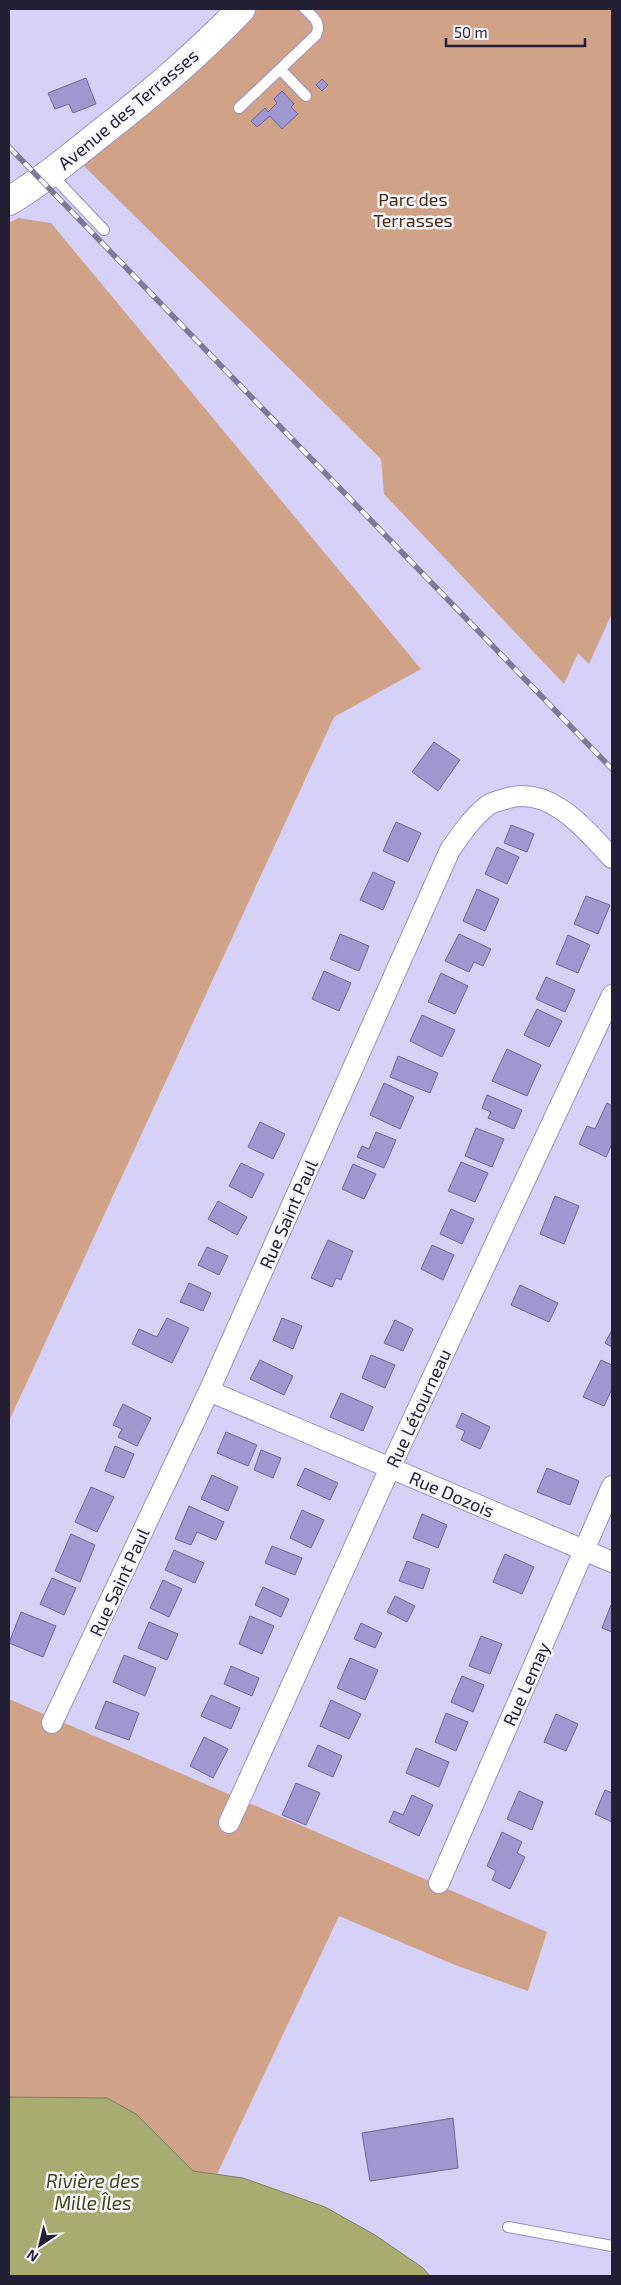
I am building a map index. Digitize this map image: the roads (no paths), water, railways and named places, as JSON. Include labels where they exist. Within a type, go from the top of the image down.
[{"type":"street","name":"Avenue des Terrasses","points":[[9,201],[50,173],[150,92],[241,9]]},
{"type":"street","name":"Rue Saint Paul","points":[[52,1723],[209,1392],[450,850],[471,821],[489,804],[515,795],[540,797],[581,825],[612,858]]},
{"type":"street","name":"Rue Létourneau","points":[[229,1823],[390,1468],[612,995]]},
{"type":"street","name":"Rue Dozois","points":[[209,1392],[612,1562]]},
{"type":"street","name":"Rue Lemay","points":[[439,1883],[612,1486]]},
{"type":"lane","points":[[239,108],[318,31],[318,23],[305,9]]},
{"type":"lane","points":[[280,69],[306,96]]},
{"type":"lane","points":[[50,173],[104,230]]},
{"type":"lane","points":[[508,2228],[612,2246]]},
{"type":"water","name":"Rivière des Mille Îles","points":[[9,2097],[107,2098],[136,2114],[193,2171],[243,2178],[325,2207],[375,2235],[423,2268],[430,2276],[9,2276]]},
{"type":"railway","points":[[9,147],[612,769]]},
{"type":"park label","name":"Parc des Terrasses","points":[[413,209]]}]
